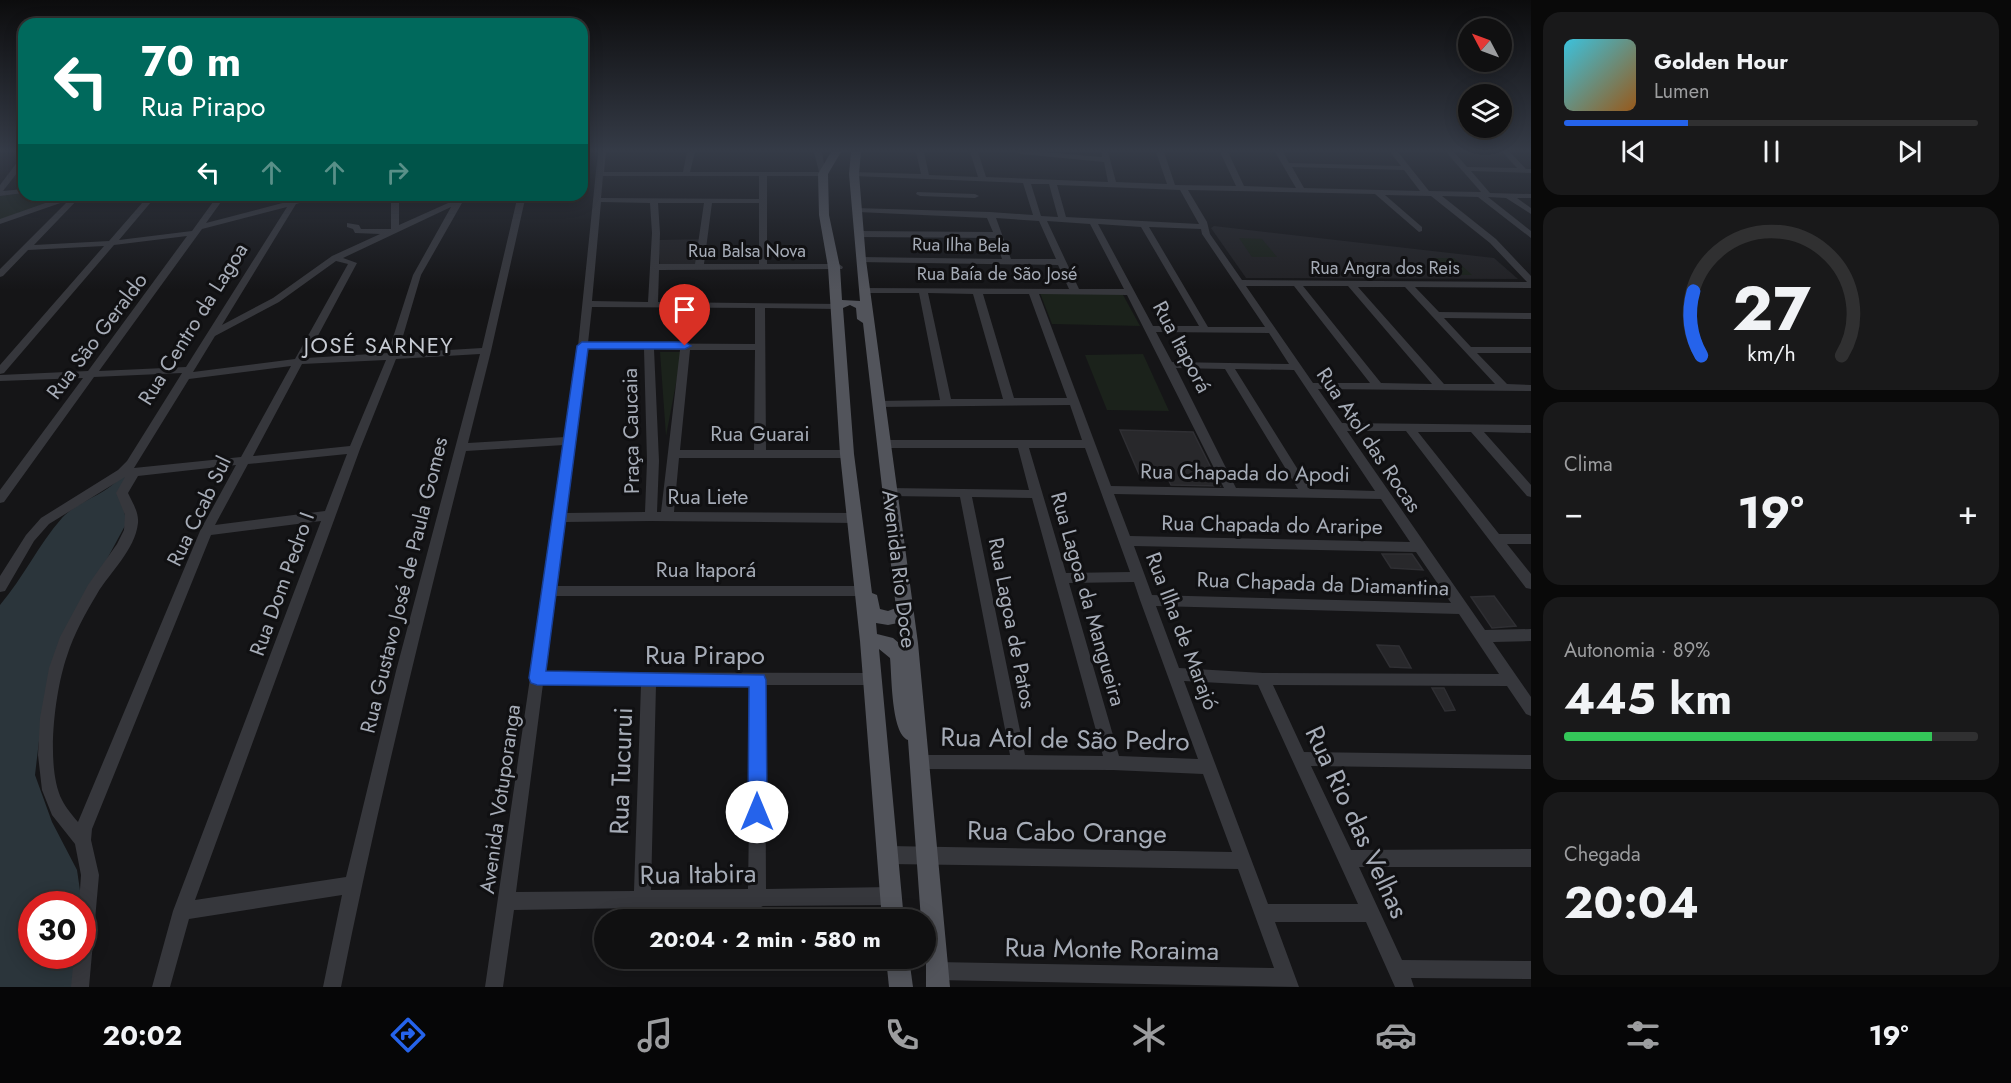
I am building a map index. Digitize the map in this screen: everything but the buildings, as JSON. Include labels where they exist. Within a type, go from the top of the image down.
[{"type":"main road","name":"Avenida Rio Doce","points":[[824,198],[824,215],[835,263],[847,454],[869,641],[892,909]]},
{"type":"main road","name":"Avenida Rio Doce","points":[[857,198],[861,260],[905,611],[937,979]]},
{"type":"main road","points":[[835,263],[840,290],[852,294],[865,290]]},
{"type":"main road","points":[[837,306],[848,302],[862,306],[865,339],[872,350]]},
{"type":"main road","points":[[856,522],[864,540],[872,613],[880,619],[890,619],[905,611]]},
{"type":"main road","points":[[869,641],[885,641],[894,648],[899,657],[906,727],[917,741]]},
{"type":"main road","points":[[899,969],[901,987]]},
{"type":"street","points":[[939,198],[940,211]]},
{"type":"street","points":[[1032,198],[1074,291]]},
{"type":"street","points":[[1057,198],[1063,220]]},
{"type":"street","name":"Rua Atol das Rocas","points":[[1185,198],[1206,234],[1270,330],[1531,709]]},
{"type":"street","points":[[1384,198],[1419,229]]},
{"type":"street","points":[[1436,198],[1492,241],[1531,283]]},
{"type":"street","points":[[1488,198],[1531,235]]},
{"type":"street","points":[[1512,198],[1531,212]]},
{"type":"street","points":[[597,200],[764,201],[763,267]]},
{"type":"street","name":"Avenida Votuporanga","points":[[494,987],[560,518],[582,346],[597,200]]},
{"type":"street","points":[[0,222],[60,201]]},
{"type":"street","points":[[0,274],[71,201]]},
{"type":"street","points":[[0,371],[148,201]]},
{"type":"street","name":"Rua São Geraldo","points":[[0,499],[218,201]]},
{"type":"street","points":[[25,248],[112,243],[196,230],[293,201]]},
{"type":"street","name":"Rua Centro da Lagoa","points":[[83,840],[55,803],[49,784],[46,757],[48,715],[57,667],[67,640],[92,591],[130,529],[131,512],[122,493],[131,464],[210,334],[295,201]]},
{"type":"street","points":[[391,230],[394,201]]},
{"type":"street","points":[[210,334],[276,300],[335,258],[452,201]]},
{"type":"street","name":"Rua Dom Pedro I","points":[[161,987],[182,912],[354,449],[392,357],[417,274],[452,201]]},
{"type":"street","name":"Rua Gustavo José de Paula Gomes","points":[[332,987],[353,885],[403,671],[486,351],[521,201]]},
{"type":"street","points":[[653,304],[656,267],[654,201]]},
{"type":"street","points":[[699,267],[708,201]]},
{"type":"street","points":[[858,210],[940,211],[1040,219],[1204,227]]},
{"type":"street","points":[[990,214],[1008,262]]},
{"type":"street","name":"Rua Itaporá","points":[[1093,222],[1128,292],[1169,365],[1232,492]]},
{"type":"street","points":[[350,225],[358,231],[391,230]]},
{"type":"street","points":[[1144,225],[1205,329]]},
{"type":"street","points":[[860,234],[997,235]]},
{"type":"street","name":"Rua Ccab Sul","points":[[83,840],[84,829],[93,805],[158,653],[206,531],[296,363],[353,263],[335,258]]},
{"type":"street","name":"Rua Ilha Bela","points":[[861,260],[1060,262]]},
{"type":"street","name":"Rua Balsa Nova","points":[[656,267],[763,267],[835,263]]},
{"type":"street","name":"Rua Angra dos Reis","points":[[1240,284],[1531,283]]},
{"type":"street","points":[[1297,284],[1377,386]]},
{"type":"street","points":[[1351,284],[1441,387]]},
{"type":"street","points":[[1407,284],[1504,388]]},
{"type":"street","name":"Rua Baía de São José","points":[[865,290],[1128,292]]},
{"type":"street","points":[[923,290],[946,401]]},
{"type":"street","points":[[977,290],[1010,401]]},
{"type":"street","name":"Rua Ilha de Marajó","points":[[1033,291],[1245,861],[1288,983]]},
{"type":"street","points":[[586,304],[837,306]]},
{"type":"street","points":[[760,305],[760,454]]},
{"type":"street","points":[[1435,315],[1531,316]]},
{"type":"street","points":[[1149,329],[1270,330]]},
{"type":"street","points":[[582,346],[760,347]]},
{"type":"street","name":"Praça Caucaia","points":[[649,346],[653,449],[651,516]]},
{"type":"street","name":"Praça Caucaia","points":[[667,516],[685,346]]},
{"type":"street","points":[[1468,350],[1531,350]]},
{"type":"street","points":[[0,378],[187,373],[252,366],[486,351]]},
{"type":"street","points":[[1169,365],[1295,366]]},
{"type":"street","points":[[1228,366],[1307,494]]},
{"type":"street","points":[[1309,386],[1531,388]]},
{"type":"street","points":[[878,404],[946,401],[1074,401]]},
{"type":"street","points":[[1338,427],[1531,429]]},
{"type":"street","points":[[1409,428],[1531,584]]},
{"type":"street","points":[[1475,429],[1531,493]]},
{"type":"street","points":[[461,447],[570,441]]},
{"type":"street","points":[[884,444],[1023,446],[1090,444]]},
{"type":"street","name":"Rua Lagoa da Mangueira","points":[[1023,446],[1113,763]]},
{"type":"street","points":[[0,587],[30,538],[45,521],[128,472],[354,449]]},
{"type":"street","points":[[653,449],[674,454]]},
{"type":"street","points":[[653,462],[674,454]]},
{"type":"street","name":"Rua Guarai","points":[[674,454],[847,454]]},
{"type":"street","name":"Rua Chapada do Apodi","points":[[1106,490],[1384,495]]},
{"type":"street","points":[[889,492],[1035,494]]},
{"type":"street","name":"Rua Lagoa de Patos","points":[[964,493],[1019,762]]},
{"type":"street","points":[[206,531],[330,515]]},
{"type":"street","name":"Rua Liete","points":[[560,518],[667,516],[856,522]]},
{"type":"street","points":[[1495,539],[1531,540]]},
{"type":"street","name":"Rua Chapada do Araripe","points":[[1125,541],[1419,547]]},
{"type":"street","points":[[1060,578],[1138,577]]},
{"type":"street","name":"Rua Itaporá","points":[[548,591],[863,591]]},
{"type":"street","name":"Rua Chapada da Diamantina","points":[[1147,600],[1461,609]]},
{"type":"street","points":[[1481,636],[1531,635]]},
{"type":"street","points":[[1175,674],[1263,679],[1511,680]]},
{"type":"street","name":"Rua Pirapo","points":[[537,678],[872,679]]},
{"type":"street","name":"Rua Tucurui","points":[[642,901],[649,678]]},
{"type":"street","name":"Rua Rio das Velhas","points":[[1263,679],[1405,987]]},
{"type":"street","points":[[757,900],[758,680]]},
{"type":"street","points":[[1301,759],[1531,762]]},
{"type":"street","name":"Rua Atol de São Pedro","points":[[919,762],[1113,763],[1210,767]]},
{"type":"street","points":[[80,987],[90,874],[83,840]]},
{"type":"street","name":"Rua Cabo Orange","points":[[888,855],[1245,861]]},
{"type":"street","points":[[1347,859],[1531,858]]},
{"type":"street","points":[[182,912],[353,885]]},
{"type":"street","name":"Rua Itabira","points":[[505,901],[757,900],[891,896]]},
{"type":"street","points":[[1264,913],[1370,912]]},
{"type":"street","points":[[1397,969],[1531,970]]},
{"type":"street","name":"Rua Monte Roraima","points":[[937,979],[1288,983]]},
{"type":"shaded area","points":[[0,198],[18,198],[18,201],[56,201],[0,221]]},
{"type":"shaded area","points":[[1214,226],[1494,258],[1518,279],[1246,278],[1211,228]]},
{"type":"shaded area","points":[[1239,238],[1262,239],[1277,257],[1252,257]]},
{"type":"shaded area","points":[[705,239],[702,267],[660,267],[658,240]]},
{"type":"shaded area","points":[[1431,258],[1454,258],[1472,275],[1449,275]]},
{"type":"shaded area","points":[[1040,293],[1122,293],[1140,326],[1052,324]]},
{"type":"shaded area","points":[[660,352],[682,352],[666,436]]},
{"type":"shaded area","points":[[1143,354],[1169,411],[1107,410],[1085,355]]},
{"type":"shaded area","points":[[122,475],[130,475],[119,494],[127,522],[55,655],[35,775],[52,822],[77,870],[80,891],[18,891],[18,969],[76,969],[74,987],[0,987],[0,605],[62,518]]},
{"type":"district","name":"JOSÉ SARNEY","points":[[379,345]]},
{"type":"route","points":[[685,346],[582,346],[537,678],[758,680],[757,812]]}]
